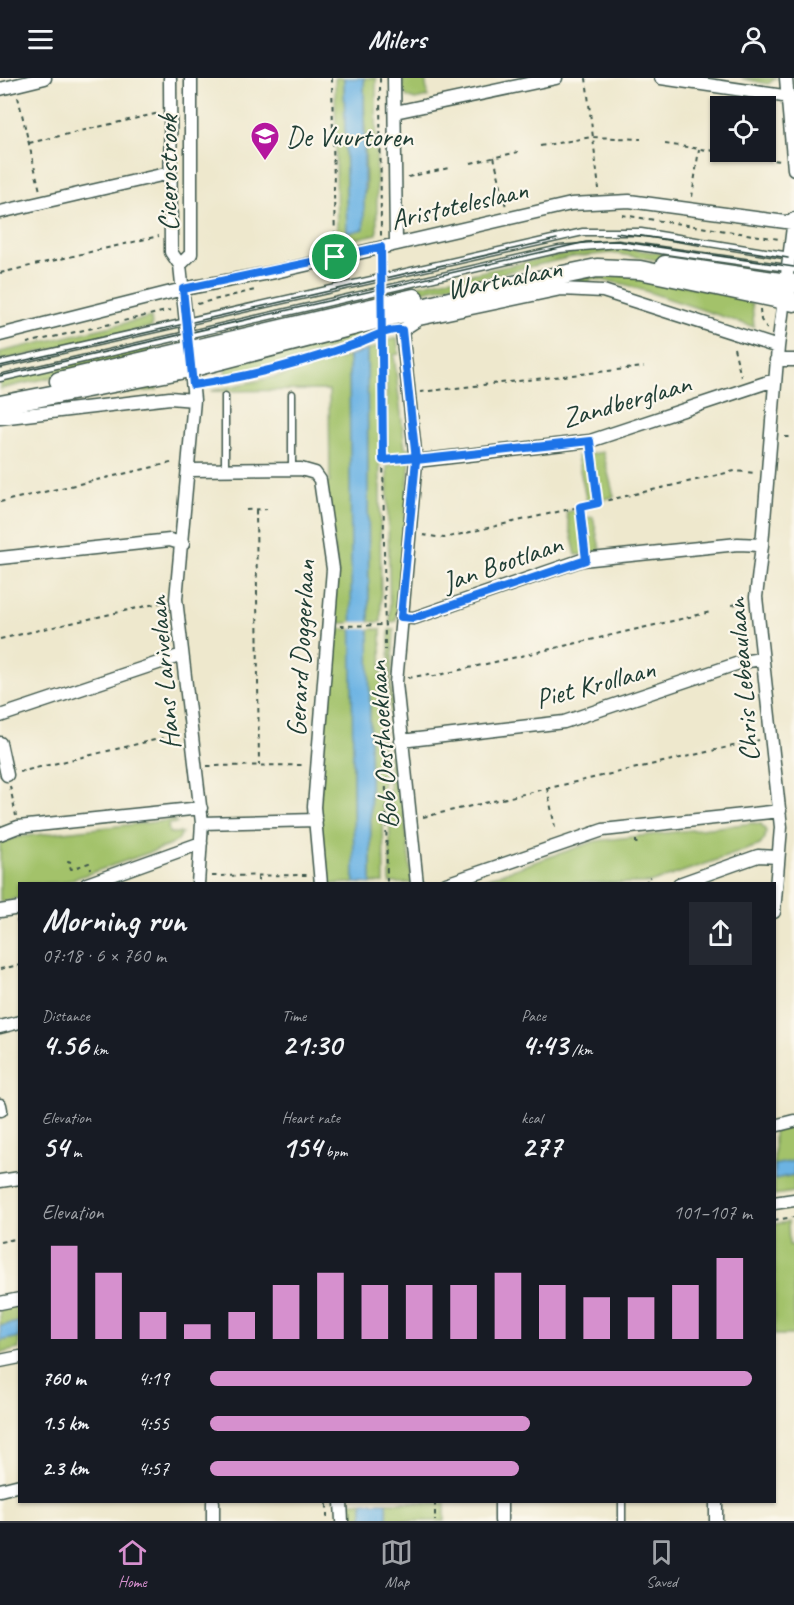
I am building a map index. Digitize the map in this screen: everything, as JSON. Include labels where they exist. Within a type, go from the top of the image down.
[{"type":"street","points":[[0,89],[45,78]]},
{"type":"street","name":"Cicerostrook","points":[[170,78],[171,252],[180,265],[189,352]]},
{"type":"street","name":"Cicerostrook","points":[[180,265],[191,254],[191,78]]},
{"type":"street","points":[[394,78],[396,244]]},
{"type":"street","points":[[395,112],[556,78]]},
{"type":"street","points":[[661,78],[789,97]]},
{"type":"street","points":[[786,78],[794,169]]},
{"type":"street","points":[[0,212],[170,173]]},
{"type":"street","name":"Aristoteleslaan","points":[[0,335],[183,289],[571,204],[630,201],[794,221]]},
{"type":"street","name":"Chris Lebeaulaan","points":[[776,884],[778,857],[788,827],[780,811],[761,659],[756,597],[776,360],[790,277],[794,221]]},
{"type":"street","points":[[0,395],[592,259],[644,261],[790,277]]},
{"type":"street","points":[[0,405],[189,352],[382,327],[500,288],[597,268],[790,277]]},
{"type":"street","name":"Wartnalaan","points":[[402,330],[419,319],[561,289],[582,289],[603,291],[778,347]]},
{"type":"street","points":[[402,330],[416,459]]},
{"type":"street","name":"Hans Larivelaan","points":[[189,352],[194,400],[183,544],[176,599],[201,808],[199,880]]},
{"type":"street","points":[[776,360],[794,360]]},
{"type":"street","name":"Zandberglaan","points":[[416,459],[590,441],[774,380]]},
{"type":"street","points":[[0,418],[170,398],[194,400]]},
{"type":"street","name":"Bob Oosthoeklaan","points":[[416,459],[397,679],[401,741],[417,882]]},
{"type":"street","name":"Gerard Doggerlaan","points":[[189,464],[225,470],[308,470],[320,480],[333,569],[318,765],[316,820],[321,879]]},
{"type":"street","points":[[0,558],[170,540],[183,544]]},
{"type":"street","name":"Jan Bootlaan","points":[[401,617],[414,618],[586,560],[738,544],[762,544]]},
{"type":"street","points":[[0,716],[182,655]]},
{"type":"street","name":"Piet Krollaan","points":[[401,741],[564,722],[742,663],[761,659]]},
{"type":"street","points":[[0,743],[7,775]]},
{"type":"street","points":[[0,834],[18,828],[201,808]]},
{"type":"street","points":[[452,882],[559,843],[603,830],[780,811]]},
{"type":"street","points":[[202,823],[316,820]]},
{"type":"street","points":[[91,882],[201,843]]},
{"type":"street","points":[[685,882],[758,856],[778,857]]},
{"type":"street","points":[[0,911],[18,908]]},
{"type":"street","points":[[0,1027],[18,1022]]},
{"type":"street","points":[[776,1126],[794,1121]]},
{"type":"street","points":[[0,1181],[18,1178]]},
{"type":"street","points":[[776,1203],[794,1200]]},
{"type":"street","points":[[0,1303],[18,1299]]},
{"type":"street","points":[[0,1361],[18,1357]]},
{"type":"street","points":[[0,1490],[18,1486]]},
{"type":"street","points":[[213,1503],[213,1521]]},
{"type":"street","points":[[341,1503],[342,1521]]},
{"type":"street","points":[[501,1503],[501,1521]]},
{"type":"street","points":[[716,1503],[717,1521]]},
{"type":"lane","points":[[0,378],[189,352],[583,232],[640,232],[790,277]]},
{"type":"lane","points":[[0,364],[189,352]]},
{"type":"lane","points":[[292,394],[292,469]]},
{"type":"lane","points":[[225,396],[225,470]]},
{"type":"lane","points":[[622,1503],[622,1521]]},
{"type":"path","points":[[333,78],[335,257]]},
{"type":"path","points":[[380,78],[381,247]]},
{"type":"path","points":[[586,78],[601,201]]},
{"type":"path","points":[[16,85],[43,202]]},
{"type":"path","points":[[29,143],[170,110]]},
{"type":"path","points":[[540,146],[592,137],[641,140]]},
{"type":"path","points":[[665,144],[710,150]]},
{"type":"path","points":[[690,210],[699,149]]},
{"type":"path","points":[[471,163],[518,152]]},
{"type":"path","points":[[494,157],[509,218]]},
{"type":"path","points":[[776,161],[783,162]]},
{"type":"path","points":[[396,180],[449,168]]},
{"type":"path","points":[[0,273],[171,234]]},
{"type":"path","points":[[382,327],[385,658]]},
{"type":"path","points":[[189,352],[296,365],[382,327],[402,330]]},
{"type":"path","points":[[731,331],[744,389]]},
{"type":"path","points":[[408,394],[644,367]]},
{"type":"path","points":[[590,441],[598,503]]},
{"type":"path","points":[[383,460],[416,459]]},
{"type":"path","points":[[0,502],[189,464]]},
{"type":"path","points":[[410,534],[444,538],[735,471],[766,475]]},
{"type":"path","points":[[580,507],[586,560]]},
{"type":"path","points":[[246,510],[267,509]]},
{"type":"path","points":[[256,510],[259,765]]},
{"type":"path","points":[[0,639],[176,599]]},
{"type":"path","points":[[397,679],[429,674],[430,677],[711,612]]},
{"type":"path","points":[[339,626],[385,625]]},
{"type":"path","points":[[385,713],[387,882]]},
{"type":"path","points":[[18,828],[7,775],[191,732]]},
{"type":"path","points":[[410,820],[771,737]]},
{"type":"path","points":[[206,766],[318,765]]},
{"type":"path","points":[[547,788],[559,843]]},
{"type":"path","points":[[71,862],[68,861],[71,869],[89,862],[91,882]]},
{"type":"path","points":[[199,880],[258,876],[321,879]]},
{"type":"path","points":[[258,876],[258,882]]},
{"type":"path","points":[[647,882],[646,879],[650,877]]},
{"type":"path","points":[[0,969],[18,965]]},
{"type":"path","points":[[776,1220],[794,1216]]},
{"type":"path","points":[[0,1242],[18,1238]]},
{"type":"path","points":[[327,1503],[327,1521]]},
{"type":"path","points":[[435,1503],[435,1521]]},
{"type":"green space","points":[[335,78],[344,78],[347,232],[366,190],[364,78],[376,78],[377,234],[337,243]]},
{"type":"green space","points":[[403,78],[425,78],[428,97],[415,100],[407,97],[403,90]]},
{"type":"green space","points":[[741,78],[776,78],[768,84]]},
{"type":"green space","points":[[615,247],[753,266],[753,274],[611,253],[572,257],[388,299],[387,292],[579,251]]},
{"type":"green space","points":[[599,272],[638,275],[748,299],[748,303],[752,304],[754,327],[624,284],[590,278],[590,283],[558,283]]},
{"type":"green space","points":[[151,317],[152,327],[0,361],[0,352]]},
{"type":"green space","points":[[367,328],[370,335],[295,361],[226,376],[225,365]]},
{"type":"green space","points":[[397,338],[399,354],[394,355],[405,448],[410,448],[410,454],[390,456],[387,454],[386,341]]},
{"type":"green space","points":[[153,344],[154,354],[0,389],[0,380]]},
{"type":"green space","points":[[379,346],[381,622],[369,622],[367,350]]},
{"type":"green space","points":[[349,356],[352,623],[339,623],[338,617],[333,616],[337,568],[326,483],[330,482],[329,390],[211,391],[293,373]]},
{"type":"green space","points":[[156,379],[157,390],[64,399],[64,404],[16,409]]},
{"type":"green space","points":[[603,452],[614,497],[599,500],[597,487],[595,488],[595,501],[587,503],[577,456]]},
{"type":"green space","points":[[410,460],[396,621],[390,622],[387,466]]},
{"type":"green space","points":[[579,509],[580,519],[593,517],[601,553],[576,555],[566,512]]},
{"type":"green space","points":[[339,629],[352,629],[354,882],[326,882],[319,807],[332,634],[339,634]]},
{"type":"green space","points":[[369,629],[381,629],[384,882],[371,882]]},
{"type":"green space","points":[[394,629],[391,685],[396,739],[390,740],[389,630]]},
{"type":"green space","points":[[395,745],[397,747],[412,882],[390,882],[389,748]]},
{"type":"green space","points":[[173,820],[177,823],[168,824],[169,833],[182,833],[171,845],[65,882],[18,882],[18,898],[0,902],[0,843],[17,837]]},
{"type":"green space","points":[[753,823],[761,824],[766,831],[765,838],[760,845],[653,882],[477,882],[596,841]]},
{"type":"green space","points":[[794,1126],[794,1161],[776,1165],[776,1130]]},
{"type":"green space","points":[[794,1175],[794,1192],[776,1195],[776,1179]]},
{"type":"green space","points":[[788,1222],[789,1245],[794,1245],[794,1335],[776,1335],[776,1224]]},
{"type":"green space","points":[[18,1304],[18,1322],[0,1326],[0,1309]]},
{"type":"green space","points":[[18,1337],[18,1349],[0,1353],[0,1341]]},
{"type":"green space","points":[[348,1503],[363,1503],[363,1521],[349,1521]]},
{"type":"green space","points":[[387,1503],[445,1503],[445,1521],[387,1521]]},
{"type":"water","points":[[344,78],[364,78],[364,229],[347,233]]},
{"type":"water","points":[[367,350],[371,882],[354,882],[349,356]]},
{"type":"water","points":[[794,1161],[794,1175],[776,1179],[776,1165]]},
{"type":"water","points":[[18,1322],[18,1337],[0,1341],[0,1326]]},
{"type":"water","points":[[363,1503],[387,1503],[387,1521],[363,1521]]},
{"type":"pier","points":[[349,622],[372,622],[372,629],[349,629]]},
{"type":"tram line","points":[[616,233],[702,244]]},
{"type":"tram line","points":[[0,366],[557,239]]},
{"type":"tram line","points":[[0,376],[586,242],[617,241],[794,267]]},
{"type":"tram line","points":[[729,248],[788,258]]},
{"type":"place","name":"De Vuurtoren","points":[[265,162]]},
{"type":"route","points":[[335,257],[275,272],[183,289],[193,385],[296,365],[382,335],[397,329],[402,330],[402,339],[416,460],[401,617],[414,618],[586,560],[580,507],[598,503],[590,441],[416,460],[416,457],[383,460],[383,363],[382,335],[381,247],[335,257]]}]
